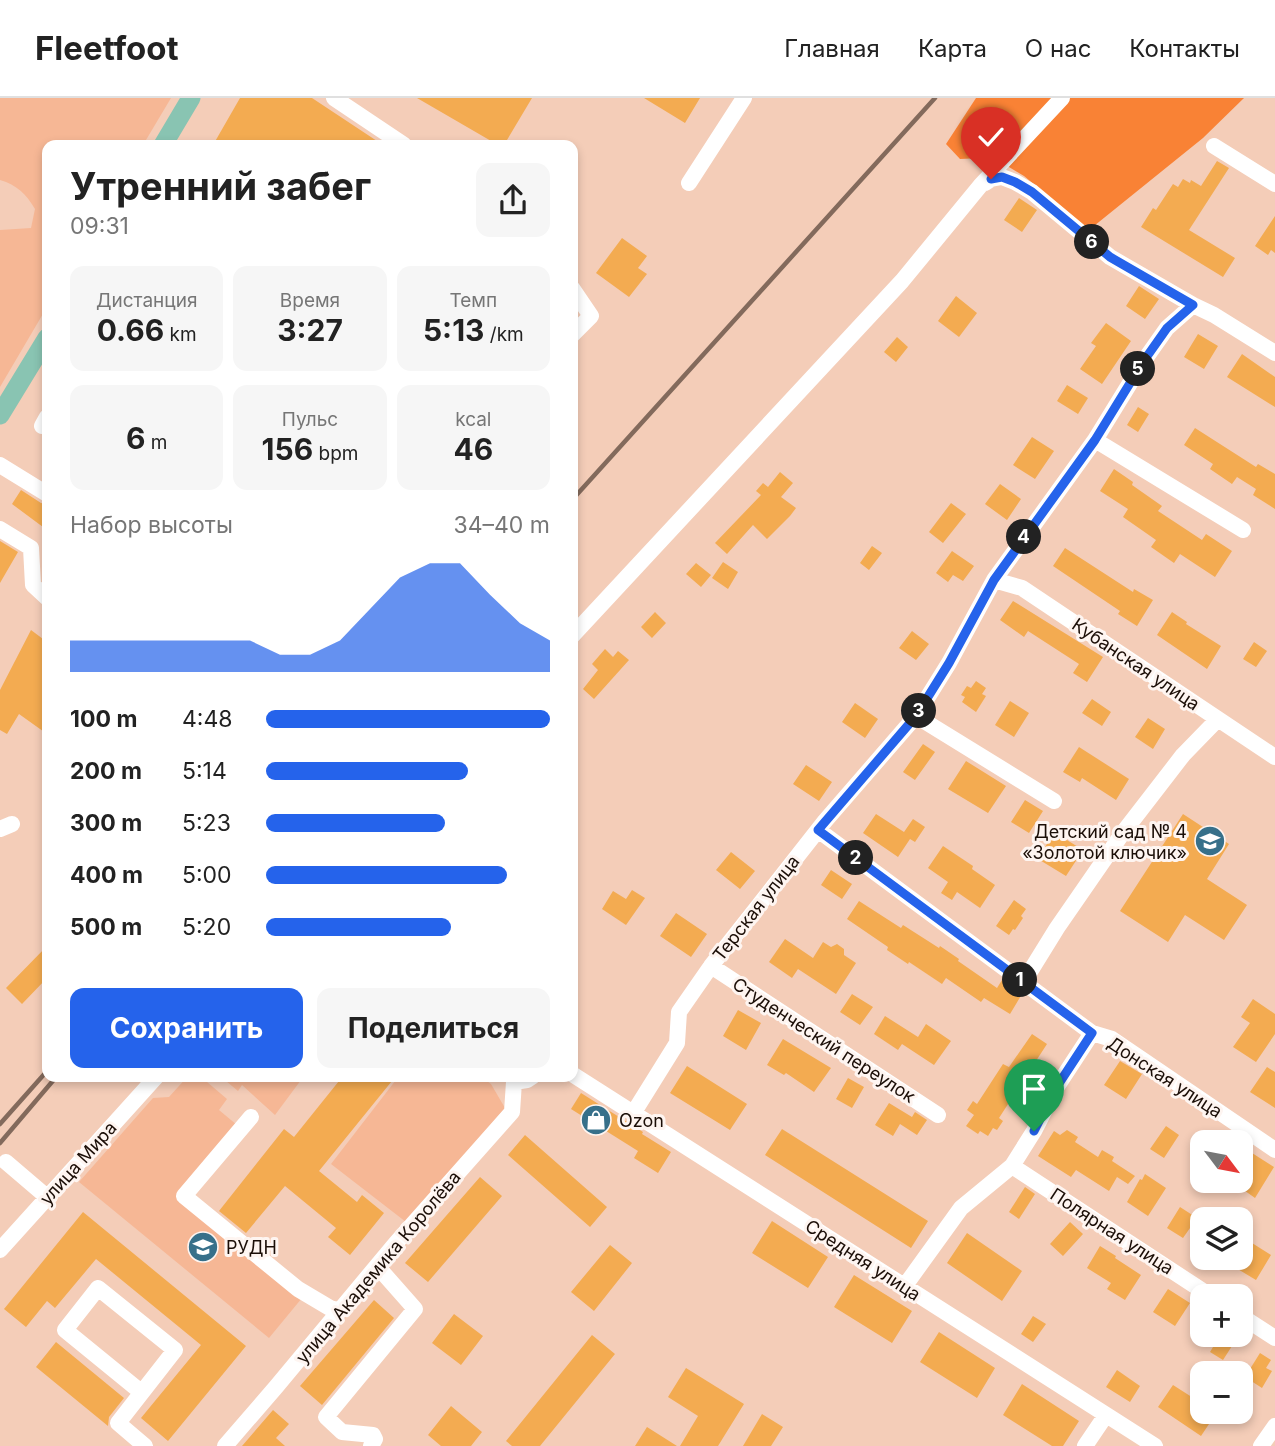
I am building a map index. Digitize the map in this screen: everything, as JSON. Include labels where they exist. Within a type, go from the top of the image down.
[{"type":"main road","points":[[166,140],[191,98]]},
{"type":"main road","points":[[0,415],[42,346]]},
{"type":"street","points":[[334,98],[397,140]]},
{"type":"street","points":[[690,183],[744,98]]},
{"type":"street","points":[[578,630],[902,281],[980,186],[1062,98]]},
{"type":"street","points":[[1214,146],[1275,184]]},
{"type":"street","points":[[980,186],[991,179],[1002,177],[1015,182],[1032,192],[1110,257],[1214,315],[1275,353]]},
{"type":"street","points":[[578,297],[591,316],[578,329]]},
{"type":"street","name":"Терская улица","points":[[634,1112],[677,1043],[679,1012],[711,966],[818,830],[916,716],[949,663],[994,580],[1095,440],[1151,350],[1167,328],[1193,305]]},
{"type":"street","points":[[1095,440],[1243,530]]},
{"type":"street","points":[[0,465],[42,491]]},
{"type":"street","points":[[0,529],[31,548],[33,585],[42,593]]},
{"type":"street","name":"Кубанская улица","points":[[994,580],[1022,588],[1275,757]]},
{"type":"street","points":[[916,716],[1055,801]]},
{"type":"street","points":[[1023,982],[1122,834],[1183,755],[1218,719]]},
{"type":"street","name":"Донская улица","points":[[818,830],[1092,1033],[1112,1039],[1275,1150]]},
{"type":"street","name":"Студенческий переулок","points":[[711,966],[938,1115]]},
{"type":"street","points":[[904,1287],[961,1208],[1012,1166],[1056,1088],[1092,1033]]},
{"type":"street","name":"Средняя улица","points":[[578,1078],[1155,1446]]},
{"type":"street","name":"улица Мира","points":[[0,1251],[152,1082]]},
{"type":"street","name":"улица Академика Королёва","points":[[225,1446],[512,1112],[509,1082]]},
{"type":"street","points":[[250,1116],[184,1196],[298,1289],[340,1311]]},
{"type":"street","points":[[6,1162],[47,1197]]},
{"type":"street","name":"Полярная улица","points":[[1012,1166],[1192,1284]]},
{"type":"street","points":[[371,1446],[375,1439],[373,1435],[342,1432],[326,1417],[415,1309],[377,1266]]},
{"type":"street","points":[[141,1392],[65,1330],[98,1288],[175,1350],[118,1423],[145,1446]]},
{"type":"street","points":[[1253,1324],[1275,1338]]},
{"type":"street","points":[[1085,1446],[1107,1415]]},
{"type":"street","points":[[1261,1446],[1275,1426]]},
{"type":"shaded area","points":[[0,98],[171,98],[146,140],[42,140],[42,316],[0,387],[0,230],[31,228],[35,209],[20,191],[0,180]]},
{"type":"shaded area","points":[[976,98],[1244,98],[1203,138],[1089,230],[1024,176],[1004,164],[982,158],[960,159],[946,144]]},
{"type":"shaded area","points":[[183,1082],[207,1082],[227,1099],[219,1110],[237,1125],[178,1197],[302,1298],[269,1338],[79,1182],[153,1098],[169,1097]]},
{"type":"shaded area","points":[[227,1082],[300,1082],[275,1115],[242,1085],[238,1091]]},
{"type":"shaded area","points":[[394,1082],[488,1082],[505,1108],[406,1222],[331,1164]]},
{"type":"building","points":[[240,98],[312,98],[375,140],[216,140]]},
{"type":"building","points":[[417,98],[532,98],[507,140],[489,140]]},
{"type":"building","points":[[644,98],[700,98],[685,123]]},
{"type":"building","points":[[1217,161],[1229,168],[1189,230],[1235,258],[1223,277],[1141,227],[1173,184],[1178,187],[1183,179],[1201,186]]},
{"type":"building","points":[[1019,198],[1037,210],[1022,232],[1004,220]]},
{"type":"building","points":[[1275,216],[1275,253],[1271,250],[1268,255],[1255,246]]},
{"type":"building","points":[[622,238],[647,256],[638,268],[647,274],[629,297],[596,273]]},
{"type":"building","points":[[1139,286],[1159,299],[1145,319],[1126,306]]},
{"type":"building","points":[[956,296],[977,313],[959,337],[938,321]]},
{"type":"building","points":[[1106,323],[1131,341],[1102,384],[1080,369],[1096,346],[1091,343]]},
{"type":"building","points":[[1198,334],[1218,346],[1204,369],[1184,357]]},
{"type":"building","points":[[897,337],[908,347],[896,362],[884,352]]},
{"type":"building","points":[[1242,354],[1275,377],[1275,407],[1227,377]]},
{"type":"building","points":[[1067,385],[1088,398],[1078,414],[1057,401]]},
{"type":"building","points":[[1138,407],[1149,414],[1138,432],[1127,425]]},
{"type":"building","points":[[1195,428],[1256,467],[1258,464],[1275,474],[1275,509],[1253,495],[1256,489],[1237,477],[1232,484],[1210,469],[1213,464],[1184,445]]},
{"type":"building","points":[[1032,437],[1054,451],[1035,479],[1013,465]]},
{"type":"building","points":[[1114,469],[1162,506],[1158,511],[1202,540],[1206,534],[1232,551],[1215,577],[1180,554],[1174,563],[1151,547],[1156,540],[1123,517],[1128,509],[1100,491]]},
{"type":"building","points":[[780,472],[793,483],[781,497],[796,508],[767,539],[753,525],[727,554],[715,543],[761,495],[756,491],[763,483],[768,487]]},
{"type":"building","points":[[1000,484],[1021,499],[1007,520],[985,504]]},
{"type":"building","points":[[21,490],[42,503],[42,526],[12,504]]},
{"type":"building","points":[[951,503],[966,514],[943,543],[929,532]]},
{"type":"building","points":[[0,541],[18,552],[0,583]]},
{"type":"building","points":[[872,546],[882,553],[869,570],[860,563]]},
{"type":"building","points":[[1065,548],[1133,592],[1134,589],[1153,600],[1137,626],[1118,614],[1120,611],[1053,566]]},
{"type":"building","points":[[952,551],[974,566],[963,581],[953,575],[948,582],[936,573]]},
{"type":"building","points":[[723,562],[738,572],[728,589],[712,578]]},
{"type":"building","points":[[696,563],[711,575],[701,587],[686,574]]},
{"type":"building","points":[[1013,601],[1103,657],[1087,682],[1073,673],[1079,664],[1028,631],[1024,637],[1000,620]]},
{"type":"building","points":[[655,612],[666,623],[652,638],[641,627]]},
{"type":"building","points":[[1172,612],[1221,646],[1207,669],[1157,635]]},
{"type":"building","points":[[31,630],[42,638],[42,730],[19,714],[7,734],[0,730],[0,690]]},
{"type":"building","points":[[912,631],[929,644],[916,660],[899,648]]},
{"type":"building","points":[[1254,642],[1267,651],[1256,667],[1243,659]]},
{"type":"building","points":[[605,649],[613,657],[618,651],[629,660],[594,699],[583,689],[598,670],[592,664]]},
{"type":"building","points":[[976,681],[986,688],[982,694],[986,696],[976,712],[962,702],[965,697],[961,695],[967,686],[971,688]]},
{"type":"building","points":[[1092,699],[1111,712],[1102,726],[1082,713]]},
{"type":"building","points":[[1010,701],[1029,713],[1014,737],[995,725]]},
{"type":"building","points":[[855,703],[878,719],[865,738],[842,722]]},
{"type":"building","points":[[1148,718],[1165,729],[1153,749],[1135,737]]},
{"type":"building","points":[[923,744],[935,752],[915,780],[903,772]]},
{"type":"building","points":[[1079,747],[1129,779],[1116,800],[1082,778],[1080,782],[1063,772]]},
{"type":"building","points":[[966,761],[1006,786],[988,813],[948,789]]},
{"type":"building","points":[[806,765],[832,782],[819,801],[793,784]]},
{"type":"building","points":[[1025,800],[1043,811],[1029,833],[1011,822]]},
{"type":"building","points":[[876,814],[904,832],[913,819],[925,827],[915,842],[910,839],[898,857],[863,833]]},
{"type":"building","points":[[1183,814],[1229,844],[1207,879],[1247,905],[1224,940],[1185,915],[1168,942],[1120,911]]},
{"type":"building","points":[[1054,832],[1083,850],[1066,876],[1038,859]]},
{"type":"building","points":[[943,846],[995,885],[980,908],[957,892],[952,900],[941,893],[948,882],[928,868]]},
{"type":"building","points":[[731,852],[755,871],[740,889],[716,870]]},
{"type":"building","points":[[831,870],[852,884],[842,899],[821,885]]},
{"type":"building","points":[[632,890],[645,898],[626,925],[602,909],[613,891],[626,899]]},
{"type":"building","points":[[1014,900],[1026,909],[1021,916],[1023,918],[1009,935],[996,926]]},
{"type":"building","points":[[859,901],[901,928],[903,925],[939,948],[940,946],[997,988],[1002,980],[1022,994],[1010,1014],[984,998],[981,1002],[946,978],[942,984],[887,950],[888,947],[847,919]]},
{"type":"building","points":[[676,913],[707,934],[691,957],[660,936]]},
{"type":"building","points":[[785,939],[813,958],[823,942],[831,947],[837,944],[844,949],[844,955],[856,963],[836,994],[798,969],[792,978],[769,962]]},
{"type":"building","points":[[42,951],[42,983],[22,1004],[6,988]]},
{"type":"building","points":[[852,994],[873,1007],[860,1025],[840,1012]]},
{"type":"building","points":[[1253,999],[1275,1014],[1275,1034],[1256,1062],[1233,1047],[1250,1023],[1241,1017]]},
{"type":"building","points":[[738,1010],[761,1023],[746,1050],[723,1036]]},
{"type":"building","points":[[885,1016],[918,1037],[926,1024],[951,1041],[934,1065],[902,1044],[898,1050],[874,1034]]},
{"type":"building","points":[[1032,1034],[1047,1044],[999,1118],[1003,1121],[997,1130],[993,1128],[988,1136],[980,1131],[978,1134],[966,1126],[974,1115],[967,1110],[973,1101],[977,1104],[1003,1064],[1009,1067]]},
{"type":"building","points":[[783,1039],[831,1068],[814,1092],[786,1073],[784,1075],[767,1065]]},
{"type":"building","points":[[1120,1061],[1142,1074],[1126,1099],[1104,1085]]},
{"type":"building","points":[[687,1066],[747,1104],[730,1130],[670,1093]]},
{"type":"building","points":[[1267,1067],[1275,1072],[1275,1108],[1250,1092]]},
{"type":"building","points":[[848,1078],[864,1087],[852,1108],[836,1099]]},
{"type":"building","points":[[338,1082],[391,1082],[319,1171],[357,1202],[362,1195],[384,1213],[350,1255],[328,1237],[336,1228],[285,1186],[246,1233],[219,1211],[284,1129],[294,1137]]},
{"type":"building","points":[[581,1093],[671,1152],[658,1173],[634,1158],[638,1151],[571,1109]]},
{"type":"building","points":[[889,1103],[912,1117],[915,1112],[927,1120],[917,1135],[900,1124],[893,1136],[875,1125]]},
{"type":"building","points":[[1166,1126],[1179,1135],[1164,1158],[1150,1149]]},
{"type":"building","points":[[782,1129],[928,1221],[911,1248],[765,1155]]},
{"type":"building","points":[[1067,1130],[1078,1137],[1075,1142],[1098,1157],[1102,1150],[1114,1157],[1112,1161],[1135,1176],[1128,1184],[1117,1177],[1109,1191],[1076,1170],[1071,1177],[1038,1156],[1054,1131],[1060,1135]]},
{"type":"building","points":[[525,1135],[607,1207],[590,1227],[508,1155]]},
{"type":"building","points":[[1253,1154],[1274,1167],[1255,1198],[1249,1194],[1253,1194]]},
{"type":"building","points":[[1145,1174],[1166,1188],[1148,1216],[1127,1202]]},
{"type":"building","points":[[480,1177],[502,1196],[428,1282],[405,1263]]},
{"type":"building","points":[[1025,1187],[1035,1194],[1019,1219],[1009,1212]]},
{"type":"building","points":[[1180,1207],[1190,1213],[1190,1228],[1183,1238],[1167,1228]]},
{"type":"building","points":[[83,1212],[246,1346],[168,1441],[141,1418],[201,1345],[96,1259],[55,1308],[47,1301],[26,1327],[4,1309]]},
{"type":"building","points":[[772,1221],[828,1257],[808,1288],[752,1253]]},
{"type":"building","points":[[1070,1222],[1083,1234],[1063,1256],[1050,1244]]},
{"type":"building","points":[[967,1233],[1022,1271],[1002,1301],[947,1263]]},
{"type":"building","points":[[1253,1244],[1271,1255],[1256,1280],[1239,1270],[1253,1270]]},
{"type":"building","points":[[610,1245],[632,1263],[594,1311],[571,1292]]},
{"type":"building","points":[[1100,1246],[1141,1275],[1125,1300],[1107,1289],[1111,1283],[1087,1268]]},
{"type":"building","points":[[854,1275],[912,1311],[892,1343],[834,1307]]},
{"type":"building","points":[[1168,1289],[1190,1303],[1175,1326],[1153,1312]]},
{"type":"building","points":[[374,1300],[394,1318],[322,1405],[300,1386]]},
{"type":"building","points":[[454,1314],[483,1336],[461,1365],[432,1343]]},
{"type":"building","points":[[1033,1316],[1046,1324],[1033,1342],[1021,1334]]},
{"type":"building","points":[[939,1332],[995,1368],[977,1398],[920,1362]]},
{"type":"building","points":[[592,1335],[615,1354],[540,1446],[512,1446],[506,1441]]},
{"type":"building","points":[[56,1342],[124,1398],[109,1417],[108,1426],[36,1367]]},
{"type":"building","points":[[1213,1347],[1231,1347],[1223,1360],[1210,1352]]},
{"type":"building","points":[[1260,1353],[1271,1360],[1266,1368],[1272,1371],[1262,1388],[1253,1382],[1253,1364]]},
{"type":"building","points":[[686,1368],[744,1404],[718,1446],[680,1446],[698,1416],[668,1397]]},
{"type":"building","points":[[1117,1370],[1140,1386],[1130,1402],[1106,1387]]},
{"type":"building","points":[[1022,1384],[1079,1421],[1063,1446],[1052,1446],[1003,1415]]},
{"type":"building","points":[[1173,1385],[1190,1396],[1190,1424],[1209,1424],[1201,1436],[1158,1407]]},
{"type":"building","points":[[451,1406],[482,1432],[471,1446],[441,1446],[428,1435]]},
{"type":"building","points":[[273,1410],[289,1424],[276,1438],[285,1446],[242,1446]]},
{"type":"building","points":[[762,1414],[783,1427],[771,1446],[743,1446]]},
{"type":"building","points":[[647,1427],[677,1446],[635,1446]]},
{"type":"railway","points":[[578,493],[935,98]]},
{"type":"railway","points":[[0,1124],[42,1077]]},
{"type":"railway","points":[[0,1143],[52,1082]]},
{"type":"place","name":"Детский сад № 4 «Золотой ключик»","points":[[1210,841]]},
{"type":"place","name":"Ozon","points":[[596,1120]]},
{"type":"place","name":"РУДН","points":[[203,1247]]},
{"type":"route","points":[[991,179],[1002,177],[1032,192],[1110,257],[1193,305],[1167,328],[1095,440],[994,580],[949,663],[916,716],[818,830],[1092,1033],[1056,1088],[1034,1131]]}]
